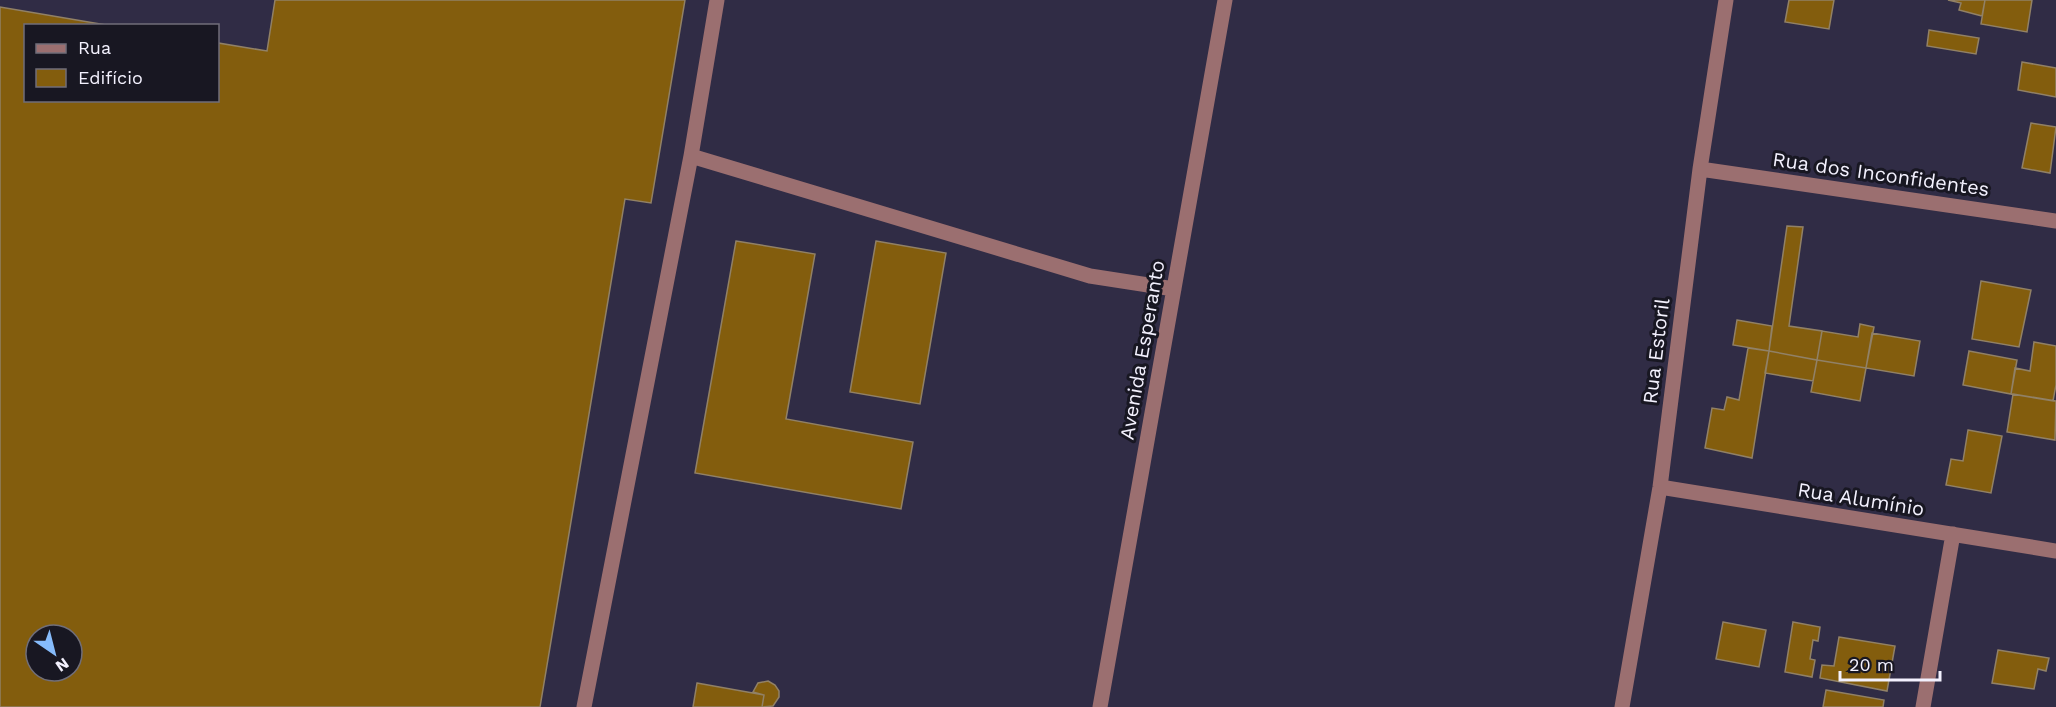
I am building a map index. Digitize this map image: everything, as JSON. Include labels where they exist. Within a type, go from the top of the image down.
[{"type":"street","points":[[584,707],[691,156],[717,0]]},
{"type":"street","name":"Avenida Esperanto","points":[[1100,707],[1226,0]]},
{"type":"street","name":"Rua Estoril","points":[[1622,707],[1660,487],[1700,169],[1726,0]]},
{"type":"street","points":[[691,156],[1090,276],[1174,289]]},
{"type":"street","name":"Rua dos Inconfidentes","points":[[1700,169],[2056,221]]},
{"type":"street","name":"Rua Alumínio","points":[[1660,487],[2056,551]]},
{"type":"street","points":[[1923,707],[1953,534]]},
{"type":"building","points":[[275,0],[685,0],[651,203],[625,199],[540,707],[0,707],[0,7],[100,24],[24,24],[24,102],[219,102],[219,43],[267,51]]},
{"type":"building","points":[[1789,0],[1834,0],[1829,29],[1785,22]]},
{"type":"building","points":[[1948,0],[1985,0],[1982,16],[1959,10],[1961,3]]},
{"type":"building","points":[[1985,0],[2032,0],[2027,32],[1981,24]]},
{"type":"building","points":[[1929,30],[1979,38],[1976,54],[1927,46]]},
{"type":"building","points":[[2022,62],[2056,68],[2056,97],[2018,90]]},
{"type":"building","points":[[2031,123],[2056,127],[2050,173],[2022,168]]},
{"type":"building","points":[[1787,226],[1803,227],[1789,326],[1822,331],[1817,360],[1769,351]]},
{"type":"building","points":[[736,241],[815,254],[786,419],[913,442],[901,509],[695,473]]},
{"type":"building","points":[[876,241],[946,253],[920,404],[850,392]]},
{"type":"building","points":[[1981,281],[2031,290],[2019,347],[1972,339]]},
{"type":"building","points":[[1737,320],[1772,326],[1769,351],[1733,345]]},
{"type":"building","points":[[1860,324],[1874,327],[1866,368],[1817,360],[1822,331],[1858,337]]},
{"type":"building","points":[[1872,333],[1920,341],[1914,376],[1866,368]]},
{"type":"building","points":[[2034,342],[2056,346],[2056,385],[2053,401],[2011,394],[2015,368],[2030,371]]},
{"type":"building","points":[[1748,348],[1769,351],[1752,458],[1705,448],[1712,408],[1724,410],[1727,397],[1739,400]]},
{"type":"building","points":[[1769,351],[1817,360],[1813,381],[1765,373]]},
{"type":"building","points":[[1969,351],[2017,360],[2011,394],[1963,385]]},
{"type":"building","points":[[1817,360],[1866,368],[1860,401],[1811,392]]},
{"type":"building","points":[[2013,394],[2056,401],[2055,440],[2007,432]]},
{"type":"building","points":[[1968,430],[2002,436],[1991,493],[1946,485],[1951,459],[1963,461]]},
{"type":"building","points":[[1723,622],[1766,630],[1759,667],[1716,659]]},
{"type":"building","points":[[1793,622],[1820,627],[1818,641],[1813,640],[1810,659],[1815,660],[1812,677],[1785,672]]},
{"type":"building","points":[[1839,637],[1895,646],[1887,691],[1820,678],[1822,665],[1834,666]]},
{"type":"building","points":[[1998,650],[2049,658],[2046,671],[2038,669],[2034,689],[1992,683]]},
{"type":"building","points":[[768,681],[775,685],[779,691],[779,697],[773,706],[762,707],[764,695],[753,692],[758,683]]},
{"type":"building","points":[[697,683],[764,695],[762,707],[693,707]]},
{"type":"building","points":[[1826,690],[1884,700],[1883,707],[1823,707]]}]
